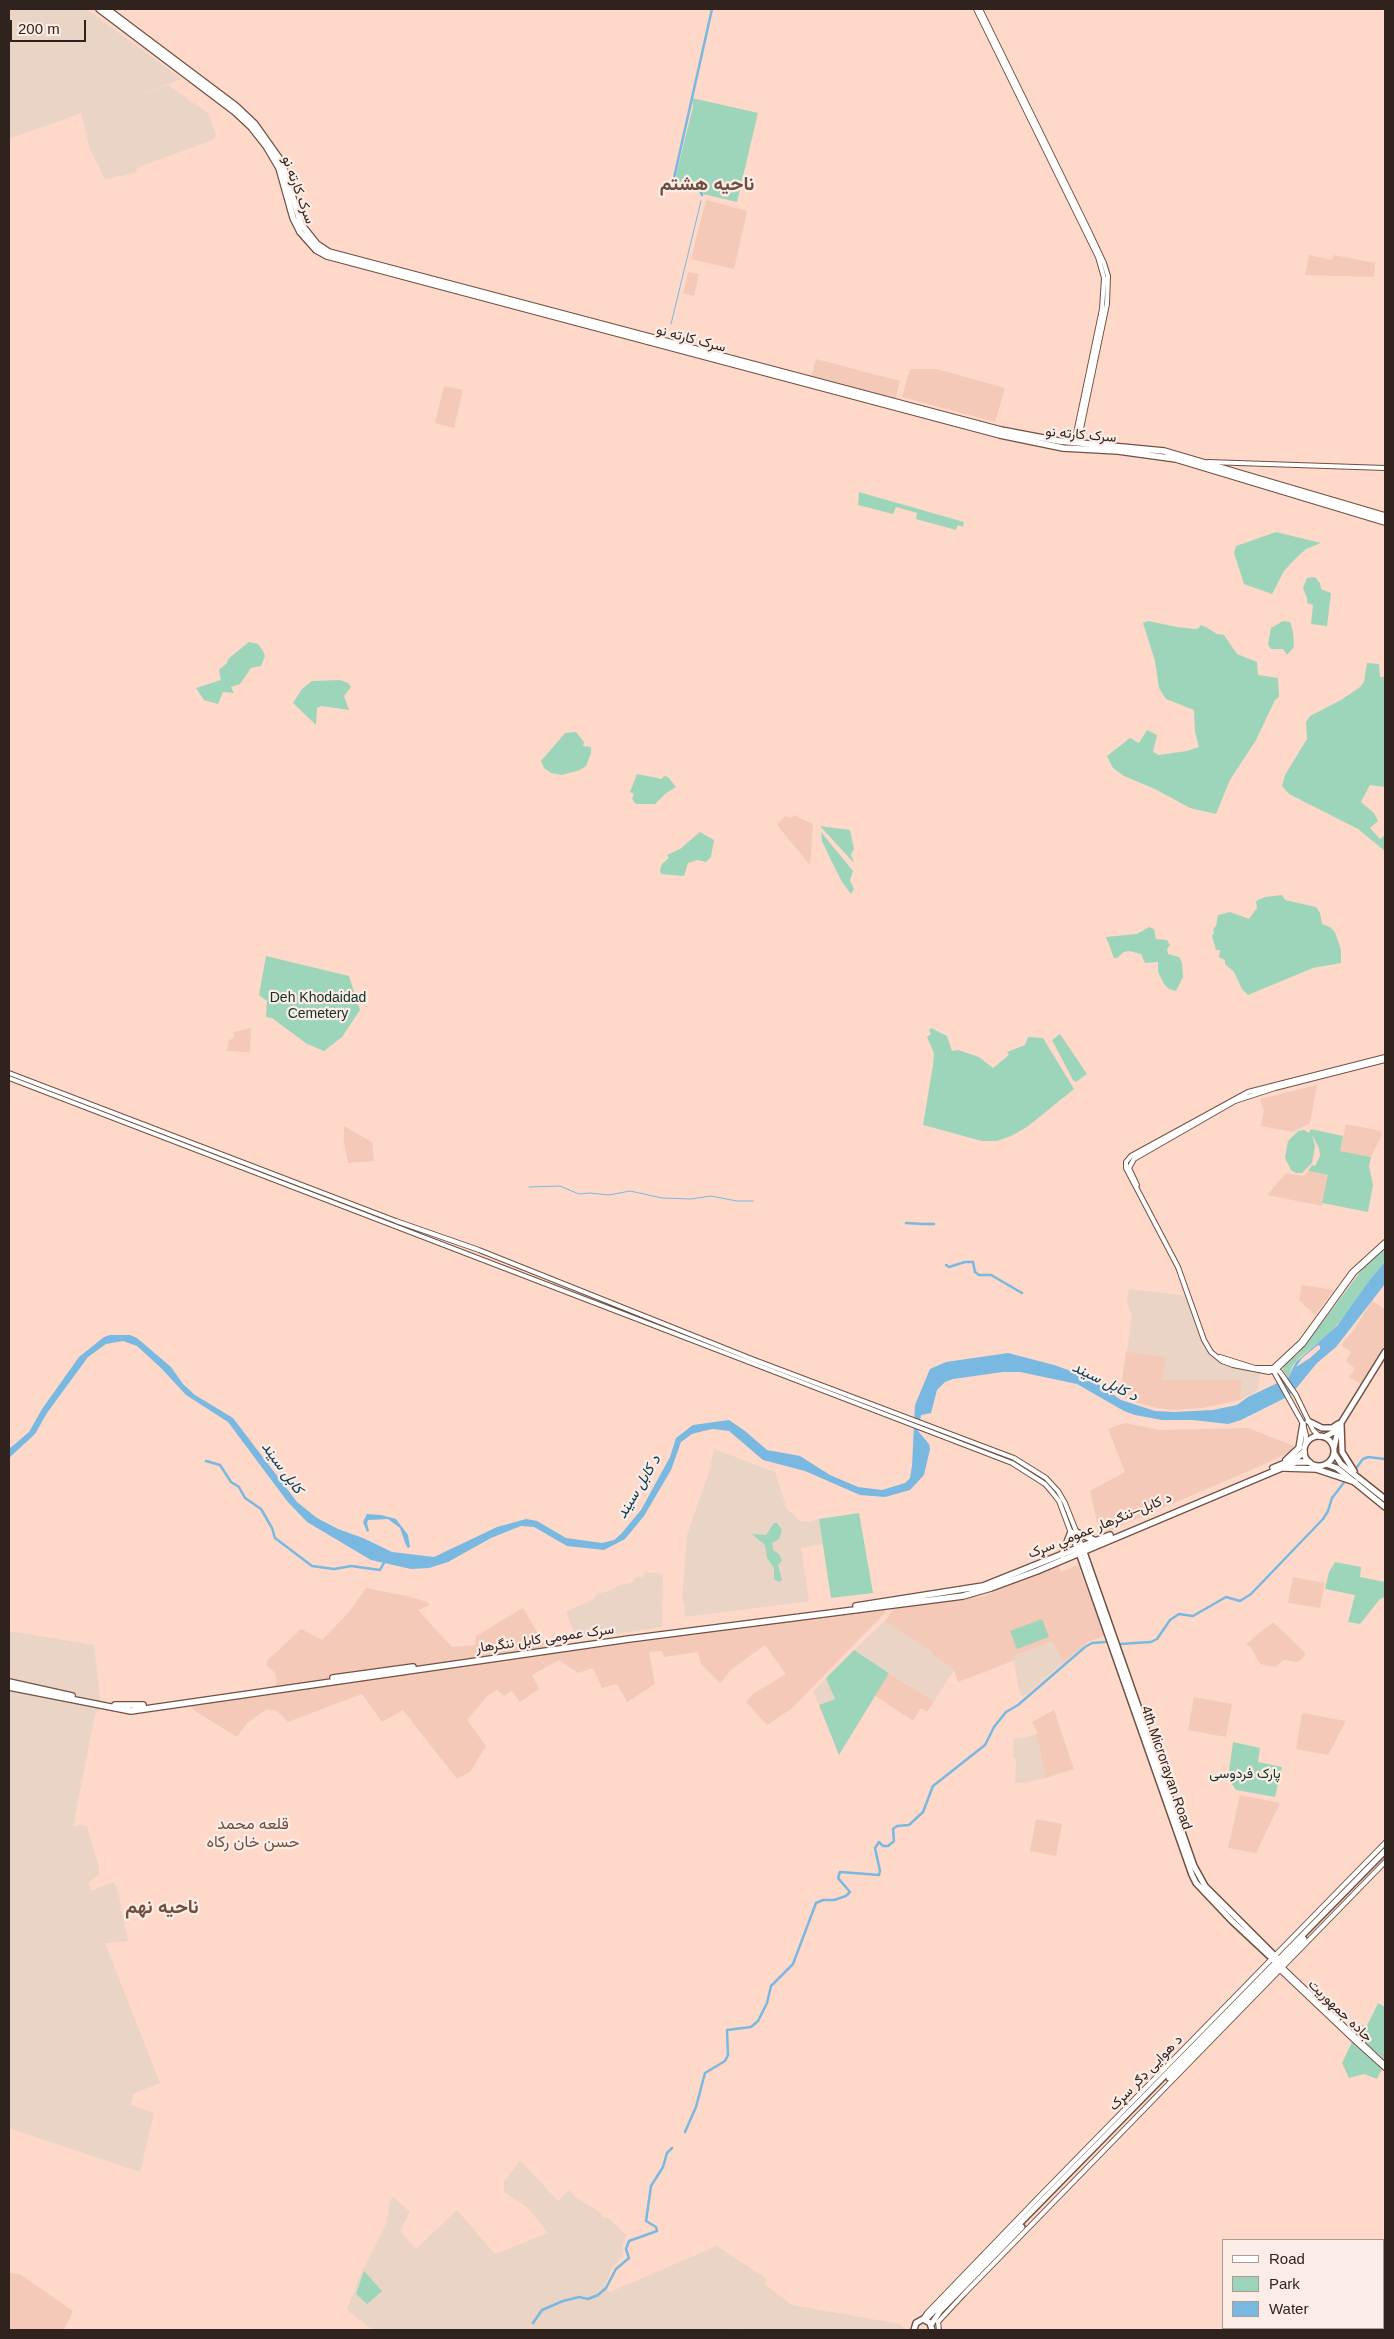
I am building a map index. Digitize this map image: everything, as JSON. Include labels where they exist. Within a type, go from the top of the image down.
[{"type":"highway","name":"سرک کارته نو","points":[[99,9],[253,126]]},
{"type":"highway","name":"سرک کارته نو","points":[[106,9],[173,54],[236,106],[268,144],[287,176],[301,224],[317,244],[329,252],[788,370],[842,390],[1001,430]]},
{"type":"highway","name":"سرک کارته نو","points":[[268,144],[279,168],[293,218],[300,232],[316,250],[327,256],[809,387],[842,390]]},
{"type":"highway","name":"سرک کارته نو","points":[[865,396],[882,395],[1063,448],[1142,453],[1220,469],[1385,516]]},
{"type":"highway","name":"سرک کارته نو","points":[[1027,438],[1164,451],[1202,461],[1220,469],[1385,522]]},
{"type":"highway","points":[[1281,1467],[1298,1448],[1306,1422]]},
{"type":"highway","name":"د کابل–ننګرهار عمومي سړک","points":[[875,1603],[983,1586],[1081,1550],[1281,1467],[1295,1459],[1305,1449]]},
{"type":"highway","points":[[1281,1467],[1296,1462],[1309,1462]]},
{"type":"highway","points":[[1281,1467],[1316,1469],[1357,1480]]},
{"type":"highway","name":"د کابل–ننګرهار عمومي سړک","points":[[1081,1550],[1096,1541],[1281,1467]]},
{"type":"highway","points":[[1062,1556],[1074,1532],[1096,1541]]},
{"type":"highway","name":"سرک عمومی کابل ننگرهار","points":[[9,1687],[121,1710],[141,1710],[629,1639],[963,1596],[1003,1584],[1081,1550]]},
{"type":"highway","name":"سرک عمومی کابل ننگرهار","points":[[9,1682],[117,1706],[131,1707],[875,1603]]},
{"type":"main road","points":[[976,9],[1098,248],[1108,276],[1107,304],[1076,443]]},
{"type":"main road","points":[[980,9],[1028,110]]},
{"type":"main road","points":[[1202,461],[1385,468]]},
{"type":"main road","points":[[1341,1423],[1332,1459],[1326,1464],[1317,1466],[1309,1462],[1305,1449],[1306,1422],[1296,1395],[1284,1376],[1274,1369],[1255,1368],[1232,1362],[1222,1358],[1212,1349],[1199,1322],[1179,1263],[1132,1174],[1129,1163],[1152,1147],[1249,1096],[1385,1058]]},
{"type":"main road","points":[[9,1072],[396,1221],[479,1250],[752,1359],[1028,1465],[1046,1478],[1058,1491],[1065,1503],[1081,1550]]},
{"type":"main road","points":[[9,1078],[273,1177],[1012,1463],[1046,1484],[1059,1501],[1074,1532]]},
{"type":"main road","points":[[1274,1369],[1301,1342],[1352,1272],[1385,1244]]},
{"type":"main road","points":[[1305,1449],[1311,1439],[1334,1432],[1385,1352]]},
{"type":"main road","points":[[1274,1369],[1306,1422],[1316,1434],[1330,1442],[1338,1461],[1385,1507]]},
{"type":"main road","points":[[1306,1422],[1322,1428],[1332,1428],[1341,1423]]},
{"type":"main road","points":[[1341,1423],[1342,1452],[1357,1480]]},
{"type":"main road","points":[[1326,1464],[1337,1468],[1385,1499]]},
{"type":"main road","name":"4th Microrayan Road","points":[[1081,1550],[1174,1817],[1200,1880],[1215,1900],[1278,1962]]},
{"type":"main road","points":[[1278,1962],[1385,1843]]},
{"type":"main road","points":[[924,2320],[934,2328],[940,2311],[1385,1851]]},
{"type":"main road","points":[[914,2330],[916,2323],[924,2320],[1385,1856]]},
{"type":"main road","points":[[1278,1962],[1385,1862]]},
{"type":"main road","name":"جاده جمهوریت","points":[[1278,1962],[1354,2042],[1385,2066]]},
{"type":"shaded area","points":[[9,9],[86,9],[182,79],[129,98],[168,85],[209,114],[216,136],[213,140],[138,167],[135,173],[105,179],[90,149],[81,113],[9,139]]},
{"type":"shaded area","points":[[706,200],[747,211],[734,269],[691,259]]},
{"type":"shaded area","points":[[1309,255],[1332,260],[1334,255],[1375,263],[1374,277],[1305,275]]},
{"type":"shaded area","points":[[688,272],[699,274],[694,296],[683,293]]},
{"type":"shaded area","points":[[816,359],[900,381],[895,400],[811,377]]},
{"type":"shaded area","points":[[910,369],[937,369],[1005,388],[995,422],[902,397]]},
{"type":"shaded area","points":[[444,386],[463,390],[454,428],[435,423]]},
{"type":"shaded area","points":[[794,815],[813,824],[810,865],[777,825],[785,816],[792,818]]},
{"type":"shaded area","points":[[251,1028],[250,1052],[227,1051],[229,1040],[234,1038],[234,1032]]},
{"type":"shaded area","points":[[1317,1085],[1310,1123],[1293,1132],[1261,1126],[1264,1111],[1260,1099]]},
{"type":"shaded area","points":[[1346,1124],[1381,1131],[1382,1135],[1371,1157],[1340,1151]]},
{"type":"shaded area","points":[[344,1126],[372,1142],[374,1161],[348,1163],[344,1141]]},
{"type":"shaded area","points":[[1308,1171],[1328,1175],[1322,1206],[1267,1195],[1286,1173],[1304,1176]]},
{"type":"shaded area","points":[[1302,1285],[1334,1290],[1315,1315],[1299,1300]]},
{"type":"shaded area","points":[[1129,1289],[1186,1296],[1198,1332],[1210,1353],[1217,1360],[1229,1366],[1260,1373],[1258,1390],[1240,1400],[1242,1380],[1162,1380],[1166,1357],[1127,1352],[1132,1315],[1127,1302]]},
{"type":"shaded area","points":[[1372,1301],[1385,1309],[1385,1345],[1361,1384],[1349,1377],[1355,1369],[1346,1361],[1351,1352],[1341,1345],[1353,1331]]},
{"type":"shaded area","points":[[1126,1351],[1166,1357],[1163,1380],[1242,1380],[1240,1400],[1203,1408],[1172,1410],[1131,1401],[1120,1395]]},
{"type":"shaded area","points":[[1125,1423],[1160,1430],[1248,1428],[1294,1446],[1290,1452],[1258,1467],[1104,1533],[1097,1522],[1090,1491],[1125,1472],[1108,1429]]},
{"type":"shaded area","points":[[714,1449],[775,1472],[787,1509],[800,1521],[810,1522],[819,1519],[823,1544],[801,1548],[809,1601],[685,1617],[684,1601],[682,1601],[687,1535],[709,1472]]},
{"type":"shaded area","points":[[1058,1565],[1061,1572],[1078,1565],[1104,1636],[1088,1642],[1063,1663],[1053,1641],[1013,1656],[1015,1660],[958,1682],[954,1670],[885,1621],[893,1609],[984,1596]]},
{"type":"shaded area","points":[[645,1572],[663,1574],[662,1627],[577,1639],[566,1612],[592,1600],[597,1594],[612,1590],[619,1585],[632,1583],[636,1577],[643,1577]]},
{"type":"shaded area","points":[[1293,1577],[1325,1583],[1320,1608],[1288,1603]]},
{"type":"shaded area","points":[[366,1588],[427,1602],[430,1605],[418,1610],[452,1647],[475,1645],[476,1636],[523,1608],[550,1654],[884,1609],[886,1612],[791,1709],[767,1725],[746,1702],[754,1693],[786,1674],[765,1645],[732,1669],[720,1683],[701,1664],[698,1652],[664,1657],[662,1651],[649,1652],[655,1684],[627,1702],[617,1684],[602,1688],[593,1668],[578,1673],[559,1660],[532,1675],[539,1689],[520,1702],[512,1691],[504,1696],[497,1690],[487,1696],[467,1720],[486,1746],[470,1772],[457,1779],[403,1710],[382,1722],[362,1694],[288,1722],[277,1711],[267,1709],[247,1723],[237,1737],[195,1711],[190,1705],[268,1695],[277,1682],[275,1673],[266,1665],[268,1660],[301,1629],[322,1640],[350,1611]]},
{"type":"shaded area","points":[[885,1621],[933,1652],[934,1656],[954,1670],[934,1701],[854,1650]]},
{"type":"shaded area","points":[[1273,1622],[1306,1654],[1300,1661],[1284,1660],[1275,1667],[1260,1664],[1250,1646],[1245,1645]]},
{"type":"shaded area","points":[[9,1631],[94,1645],[101,1709],[95,1714],[73,1827],[80,1825],[87,1827],[99,1867],[99,1874],[88,1883],[91,1891],[114,1882],[118,1892],[128,1941],[105,1943],[160,2083],[133,2094],[131,2105],[154,2113],[140,2172],[9,2128]]},
{"type":"shaded area","points":[[1053,1641],[1063,1663],[1023,1697],[1019,1690],[1013,1656]]},
{"type":"shaded area","points":[[889,1673],[934,1701],[927,1712],[921,1708],[913,1721],[874,1695]]},
{"type":"shaded area","points":[[826,1678],[835,1699],[819,1705],[813,1691]]},
{"type":"shaded area","points":[[1194,1697],[1232,1704],[1226,1737],[1188,1730]]},
{"type":"shaded area","points":[[1054,1710],[1074,1769],[1046,1778],[1036,1734],[1038,1733],[1032,1722]]},
{"type":"shaded area","points":[[1302,1713],[1346,1721],[1328,1755],[1296,1749]]},
{"type":"shaded area","points":[[1036,1734],[1046,1778],[1022,1783],[1015,1782],[1016,1759],[1013,1758],[1014,1738],[1023,1738]]},
{"type":"shaded area","points":[[1240,1795],[1280,1803],[1256,1853],[1228,1848]]},
{"type":"shaded area","points":[[1036,1819],[1062,1824],[1056,1856],[1030,1851]]},
{"type":"shaded area","points":[[520,2160],[558,2201],[569,2190],[574,2196],[601,2213],[603,2218],[608,2218],[627,2235],[622,2246],[623,2256],[612,2267],[604,2287],[610,2292],[717,2246],[767,2279],[764,2284],[792,2305],[900,2324],[906,2330],[738,2330],[736,2328],[734,2330],[373,2330],[347,2310],[360,2275],[386,2224],[390,2200],[393,2197],[410,2212],[400,2231],[416,2249],[457,2210],[495,2254],[548,2233],[527,2207],[504,2192],[504,2182]]},
{"type":"shaded area","points":[[9,2273],[20,2274],[73,2311],[64,2330],[9,2330]]},
{"type":"green space","points":[[692,98],[758,113],[737,202],[703,194],[701,189],[678,182],[675,179],[693,107]]},
{"type":"green space","points":[[859,492],[964,522],[963,527],[958,525],[956,530],[916,519],[917,513],[896,507],[893,514],[858,505]]},
{"type":"green space","points":[[1276,532],[1321,543],[1306,549],[1295,559],[1284,571],[1272,594],[1244,584],[1234,553],[1236,546]]},
{"type":"green space","points":[[1315,577],[1320,583],[1321,589],[1331,593],[1327,626],[1311,624],[1313,605],[1307,603],[1303,588],[1307,578]]},
{"type":"green space","points":[[1148,621],[1195,629],[1199,628],[1200,625],[1206,627],[1217,634],[1224,635],[1237,654],[1257,662],[1258,675],[1278,678],[1279,697],[1275,700],[1256,740],[1230,780],[1216,814],[1190,808],[1155,789],[1124,776],[1113,768],[1107,756],[1130,738],[1139,743],[1147,730],[1157,735],[1153,752],[1159,755],[1187,751],[1199,747],[1195,732],[1194,710],[1166,699],[1159,688],[1155,661],[1143,623]]},
{"type":"green space","points":[[1283,621],[1290,622],[1293,632],[1294,647],[1287,655],[1283,649],[1271,649],[1268,644],[1271,628]]},
{"type":"green space","points":[[249,642],[258,644],[263,651],[265,656],[261,666],[251,668],[240,684],[231,687],[234,693],[223,692],[218,704],[204,700],[196,688],[221,680],[219,670],[227,663],[228,659]]},
{"type":"green space","points":[[1367,663],[1379,664],[1380,677],[1385,677],[1385,787],[1370,785],[1361,802],[1374,813],[1378,821],[1370,828],[1380,839],[1385,835],[1385,851],[1358,829],[1289,794],[1282,786],[1285,775],[1307,739],[1306,722],[1310,716],[1341,700],[1360,687],[1364,682]]},
{"type":"green space","points":[[340,680],[348,683],[351,687],[344,696],[349,710],[321,706],[317,708],[316,725],[293,703],[302,689],[312,681]]},
{"type":"green space","points":[[576,732],[584,742],[583,746],[591,747],[591,753],[586,766],[580,770],[562,775],[551,773],[544,768],[541,761],[565,733]]},
{"type":"green space","points":[[637,774],[662,779],[664,776],[668,777],[676,787],[655,804],[636,804],[632,799],[634,794],[630,792]]},
{"type":"green space","points":[[820,826],[850,830],[854,849],[851,854],[854,863]]},
{"type":"green space","points":[[700,832],[714,840],[711,857],[706,862],[698,860],[688,863],[684,876],[661,874],[662,864],[669,858],[667,855],[680,849]]},
{"type":"green space","points":[[821,832],[853,871],[850,880],[854,889],[851,894],[842,882],[830,858],[822,841]]},
{"type":"green space","points":[[1282,895],[1285,900],[1316,907],[1320,913],[1322,924],[1330,927],[1335,932],[1341,950],[1341,963],[1313,968],[1248,995],[1242,989],[1234,972],[1225,964],[1225,960],[1219,957],[1220,950],[1216,950],[1212,936],[1214,933],[1213,929],[1216,926],[1218,915],[1230,912],[1249,919],[1257,908],[1256,901],[1265,897]]},
{"type":"green space","points":[[1149,927],[1154,929],[1156,939],[1167,940],[1170,945],[1167,949],[1168,954],[1179,957],[1182,962],[1183,977],[1176,991],[1169,989],[1164,984],[1158,972],[1158,962],[1145,963],[1141,954],[1129,951],[1114,958],[1106,937],[1137,934]]},
{"type":"green space","name":"Deh Khodaidad Cemetery","points":[[266,956],[349,976],[360,1010],[342,1037],[324,1051],[307,1044],[272,1018],[266,1017],[267,1001],[259,995]]},
{"type":"green space","points":[[931,1028],[947,1036],[952,1051],[958,1050],[979,1057],[993,1068],[1009,1055],[1007,1052],[1025,1045],[1028,1037],[1043,1038],[1074,1089],[1027,1127],[997,1141],[982,1141],[923,1125],[934,1053],[927,1037],[931,1034],[929,1030]]},
{"type":"green space","points":[[1060,1034],[1087,1074],[1076,1082],[1073,1080],[1052,1040]]},
{"type":"green space","points":[[1311,1129],[1343,1136],[1340,1151],[1371,1157],[1369,1166],[1373,1185],[1368,1212],[1322,1203],[1328,1175],[1308,1171],[1312,1165],[1315,1166],[1320,1156],[1319,1148],[1312,1135],[1315,1146],[1312,1163],[1302,1173],[1296,1173],[1291,1170],[1285,1158],[1288,1141],[1298,1131],[1304,1130],[1309,1133]]},
{"type":"green space","points":[[1385,1249],[1385,1262],[1372,1277],[1350,1310],[1329,1334],[1300,1357],[1293,1365],[1288,1378],[1283,1370],[1284,1365],[1299,1353],[1364,1267]]},
{"type":"green space","points":[[859,1513],[873,1593],[831,1598],[819,1519]]},
{"type":"green space","points":[[774,1523],[777,1523],[782,1530],[779,1539],[772,1543],[773,1550],[779,1554],[782,1561],[778,1565],[782,1580],[779,1582],[774,1579],[774,1568],[767,1558],[765,1545],[752,1534],[766,1535]]},
{"type":"green space","points":[[1335,1562],[1361,1567],[1360,1577],[1385,1582],[1385,1597],[1380,1599],[1360,1624],[1348,1622],[1355,1595],[1325,1589],[1329,1572]]},
{"type":"green space","points":[[1042,1619],[1049,1637],[1017,1649],[1010,1631]]},
{"type":"green space","points":[[854,1650],[889,1673],[839,1755],[819,1705],[835,1699],[826,1678]]},
{"type":"green space","name":"پارک فردوسی","points":[[1233,1742],[1260,1748],[1258,1762],[1282,1767],[1275,1797],[1236,1790],[1228,1778]]},
{"type":"green space","points":[[1378,2003],[1385,2007],[1385,2060],[1355,2035],[1359,2024],[1367,2026]]},
{"type":"green space","points":[[1352,2042],[1382,2069],[1377,2079],[1364,2074],[1349,2078],[1342,2063]]},
{"type":"green space","points":[[364,2271],[382,2291],[367,2304],[356,2294]]},
{"type":"water","points":[[1385,1262],[1385,1284],[1336,1347],[1317,1363],[1294,1391],[1285,1398],[1241,1420],[1228,1424],[1193,1420],[1162,1420],[1135,1415],[1124,1411],[1077,1384],[1020,1372],[1003,1372],[953,1379],[945,1382],[937,1390],[931,1413],[921,1415],[918,1431],[929,1444],[930,1449],[924,1475],[910,1490],[885,1497],[860,1495],[805,1471],[763,1460],[729,1431],[713,1429],[692,1434],[681,1442],[671,1470],[644,1516],[625,1539],[604,1550],[567,1546],[534,1527],[521,1526],[491,1538],[448,1562],[429,1568],[411,1569],[371,1560],[307,1522],[287,1501],[228,1422],[186,1395],[137,1346],[123,1341],[106,1344],[88,1357],[47,1413],[35,1434],[9,1458],[9,1449],[29,1432],[42,1409],[79,1357],[104,1337],[110,1335],[130,1335],[137,1338],[171,1367],[183,1384],[195,1395],[233,1418],[297,1502],[317,1518],[338,1529],[363,1538],[392,1552],[434,1557],[497,1527],[526,1519],[537,1521],[566,1538],[602,1543],[614,1540],[641,1510],[670,1457],[676,1438],[693,1425],[729,1420],[767,1450],[800,1456],[830,1475],[858,1487],[882,1490],[905,1483],[910,1478],[915,1405],[930,1369],[946,1362],[1008,1353],[1054,1365],[1088,1377],[1121,1400],[1155,1411],[1213,1410],[1237,1405],[1248,1397],[1288,1378],[1296,1362],[1337,1326]],"holes":[[[1318,1345],[1320,1349],[1310,1358],[1296,1367],[1302,1358]]]},
{"type":"water","points":[[367,1514],[396,1519],[408,1535],[410,1547],[408,1548],[406,1545],[400,1528],[388,1519],[368,1520],[369,1531],[367,1532],[363,1522]]},
{"type":"waterway","points":[[702,195],[700,190],[679,184],[675,182],[674,178],[712,9]]},
{"type":"waterway","points":[[671,324],[701,201]]},
{"type":"waterway","points":[[529,1187],[560,1186],[579,1194],[609,1195],[630,1191],[662,1198],[691,1199],[711,1196],[737,1201],[753,1201]]},
{"type":"waterway","points":[[906,1223],[923,1224]]},
{"type":"waterway","points":[[924,1224],[934,1224]]},
{"type":"waterway","points":[[946,1265],[949,1267],[965,1262],[973,1262],[975,1272],[979,1275],[991,1275],[1022,1293]]},
{"type":"waterway","points":[[1357,1467],[1363,1459],[1368,1457],[1385,1459]]},
{"type":"waterway","points":[[206,1461],[220,1465],[231,1482],[239,1487],[245,1498],[261,1509],[272,1528],[275,1538],[312,1566],[334,1569],[351,1566],[380,1570],[385,1561]]},
{"type":"waterway","points":[[1120,1644],[1151,1642],[1157,1639],[1170,1620],[1179,1614],[1193,1616],[1226,1597],[1240,1601],[1251,1594],[1323,1519],[1332,1498],[1346,1480]]},
{"type":"waterway","points":[[685,2132],[696,2107],[705,2073],[725,2061],[728,2055],[727,2030],[751,2027],[758,2021],[767,2003],[771,1986],[793,1964],[816,1903],[823,1900],[834,1900],[846,1896],[850,1892],[838,1878],[840,1872],[879,1875],[880,1871],[875,1848],[879,1842],[883,1846],[888,1846],[894,1841],[893,1829],[897,1826],[909,1825],[923,1812],[933,1786],[985,1745],[994,1727],[1006,1712],[1018,1705],[1085,1647],[1092,1643],[1105,1642]]},
{"type":"waterway","points":[[533,2323],[542,2310],[563,2301],[579,2297],[588,2299],[598,2295],[606,2288],[616,2269],[629,2258],[626,2249],[629,2241],[657,2231],[656,2227],[646,2221],[651,2186],[663,2167],[667,2153],[672,2148]]},
{"type":"district","name":"ناحیه هشتم","points":[[707,185]]},
{"type":"district","name":"قلعه محمد حسن خان رکاه","points":[[253,1834]]},
{"type":"district","name":"ناحیه نهم","points":[[162,1908]]},
{"type":"water label","name":"د کابل سيند","points":[[1105,1382]]},
{"type":"water label","name":"کابل سيند","points":[[282,1468]]},
{"type":"water label","name":"د کابل سيند","points":[[639,1487]]}]
